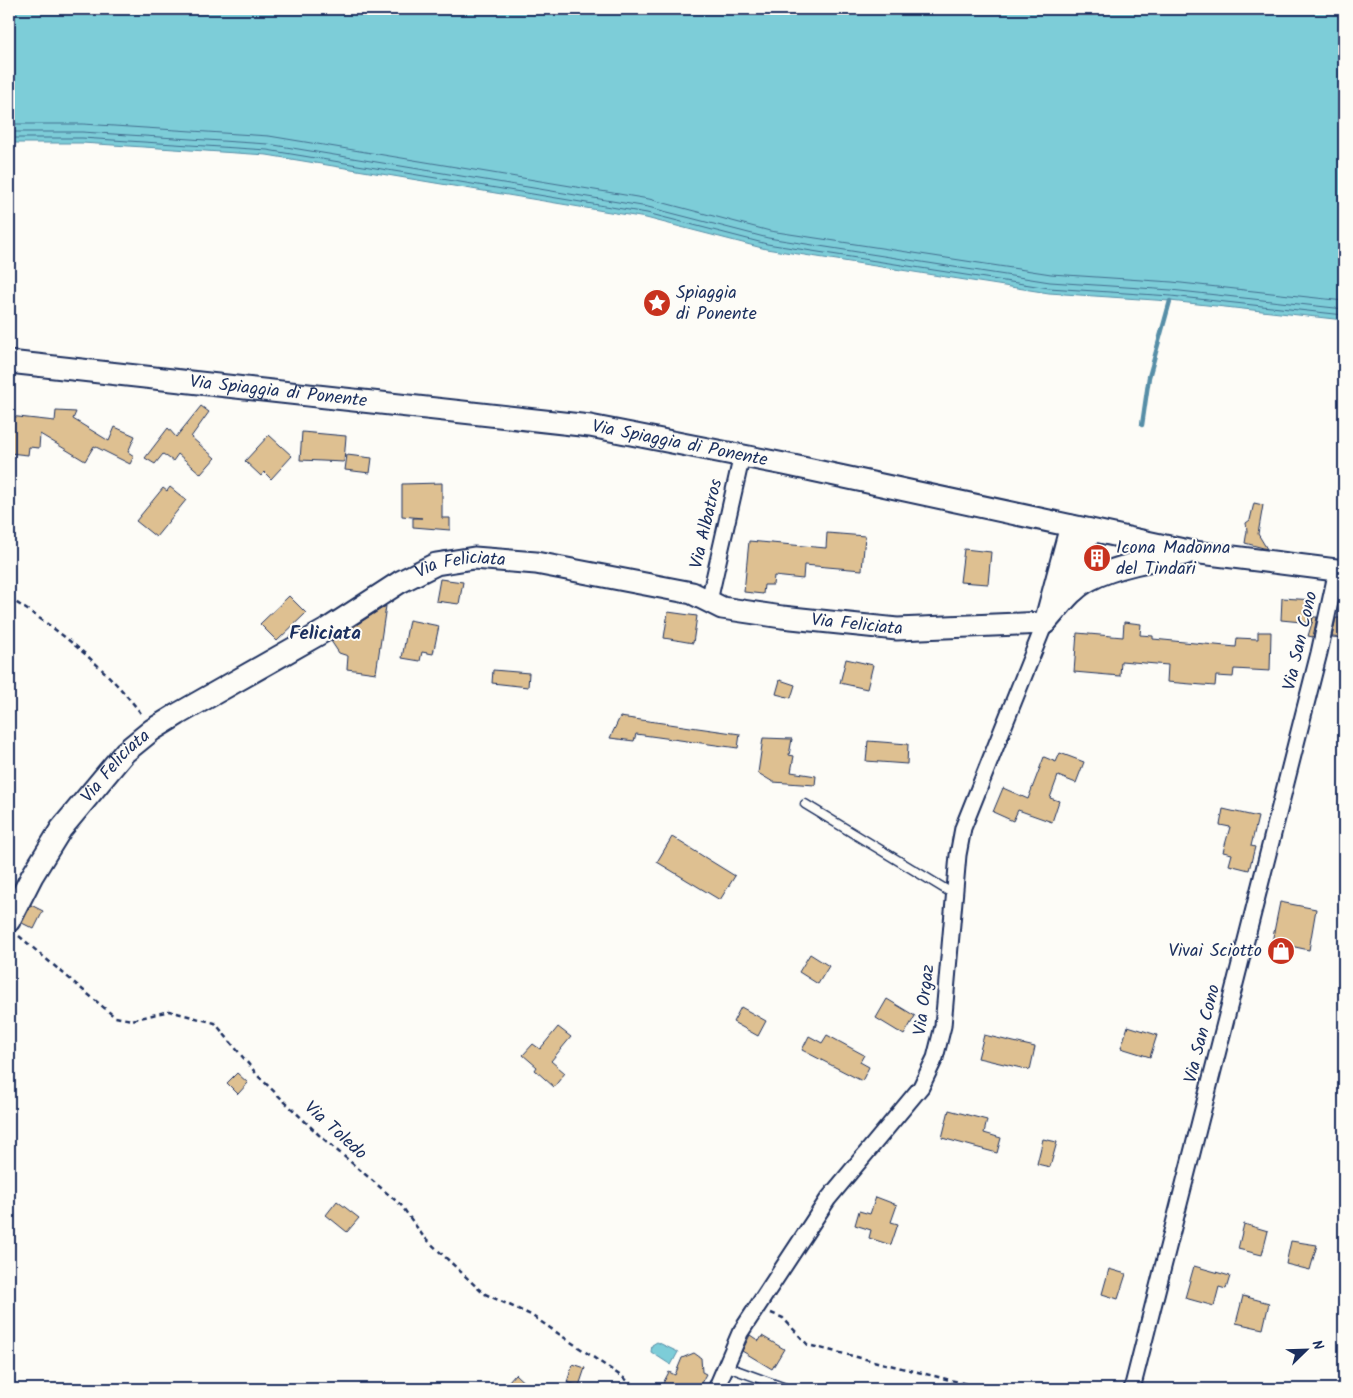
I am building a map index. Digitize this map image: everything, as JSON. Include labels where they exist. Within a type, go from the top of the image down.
[{"type":"street","name":"Via Spiaggia di Ponente","points":[[9,362],[580,424],[742,456],[1193,552],[1341,570]]},
{"type":"street","name":"Via Albatros","points":[[709,601],[742,456]]},
{"type":"street","points":[[1075,590],[1080,528]]},
{"type":"street","points":[[1045,623],[1080,528]]},
{"type":"street","points":[[1045,623],[1075,590],[1088,580],[1102,574],[1193,552]]},
{"type":"street","name":"Via Feliciata","points":[[13,928],[32,876],[61,830],[125,752],[152,730],[326,630],[400,582],[436,564],[474,558],[536,563],[692,593],[722,608],[782,617],[897,629],[1045,623]]},
{"type":"street","name":"Via San Cono","points":[[1132,1389],[1341,570]]},
{"type":"street","name":"Via Orgaz","points":[[716,1389],[725,1366],[756,1306],[828,1199],[921,1087],[934,1058],[943,1026],[963,828],[1045,623]]},
{"type":"lane","points":[[806,804],[955,895]]},
{"type":"lane","points":[[725,1366],[788,1389]]},
{"type":"path","points":[[9,598],[45,621],[82,651],[119,688],[152,730]]},
{"type":"path","name":"Via Toledo","points":[[13,928],[115,1017],[132,1020],[169,1011],[215,1023],[259,1077],[320,1135],[401,1205],[423,1236],[483,1293],[531,1315],[640,1389]]},
{"type":"path","points":[[756,1306],[783,1318],[808,1345],[987,1389]]},
{"type":"water","points":[[9,9],[1344,9],[1344,320],[1170,301],[1049,293],[766,249],[646,218],[267,155],[82,143],[9,143]]},
{"type":"water","points":[[657,1342],[678,1352],[671,1365],[651,1352],[652,1345]]},
{"type":"building","points":[[201,406],[209,412],[191,437],[215,458],[201,474],[178,454],[173,461],[163,454],[155,464],[145,458],[168,428],[176,437]]},
{"type":"building","points":[[56,411],[76,412],[73,419],[109,441],[115,427],[135,436],[128,452],[134,456],[130,464],[94,446],[85,461],[40,434],[39,448],[29,447],[28,455],[9,453],[9,416],[55,421]]},
{"type":"building","points":[[302,432],[346,436],[344,462],[300,460]]},
{"type":"building","points":[[269,435],[292,456],[271,479],[264,472],[261,476],[245,461]]},
{"type":"building","points":[[347,455],[372,458],[370,473],[345,470]]},
{"type":"building","points":[[442,483],[442,518],[450,518],[450,530],[413,527],[413,518],[422,518],[402,516],[402,484]]},
{"type":"building","points":[[170,487],[186,500],[156,537],[136,521],[163,488],[167,491]]},
{"type":"building","points":[[1254,503],[1263,505],[1258,534],[1267,549],[1245,543],[1246,523],[1250,520]]},
{"type":"building","points":[[827,533],[865,536],[862,570],[804,565],[803,579],[774,576],[773,585],[764,585],[763,594],[744,592],[749,541],[826,548]]},
{"type":"building","points":[[964,549],[991,552],[988,584],[960,582]]},
{"type":"building","points":[[440,579],[463,582],[459,604],[436,601]]},
{"type":"building","points":[[289,596],[306,613],[277,641],[260,624]]},
{"type":"building","points":[[1282,598],[1314,600],[1312,623],[1281,620]]},
{"type":"building","points":[[386,606],[376,673],[347,669],[348,656],[339,653],[331,641]]},
{"type":"building","points":[[668,612],[697,616],[693,643],[664,638]]},
{"type":"building","points":[[1313,617],[1317,617],[1313,637],[1308,636]]},
{"type":"building","points":[[1336,618],[1344,618],[1344,638],[1332,637]]},
{"type":"building","points":[[409,620],[439,626],[433,654],[422,652],[420,661],[402,658]]},
{"type":"building","points":[[1124,622],[1141,624],[1140,635],[1153,636],[1153,639],[1236,647],[1237,638],[1258,639],[1258,632],[1271,632],[1270,671],[1234,669],[1233,677],[1216,676],[1215,686],[1167,682],[1168,665],[1121,661],[1120,676],[1074,672],[1077,633],[1123,637]]},
{"type":"building","points":[[846,659],[873,665],[867,689],[840,683]]},
{"type":"building","points":[[493,670],[529,673],[528,687],[492,683]]},
{"type":"building","points":[[780,680],[795,685],[791,698],[776,694]]},
{"type":"building","points":[[620,717],[740,734],[738,748],[636,734],[634,741],[610,738]]},
{"type":"building","points":[[763,738],[792,739],[789,755],[794,756],[791,772],[816,776],[815,785],[773,782],[758,773]]},
{"type":"building","points":[[868,741],[908,744],[907,764],[866,761]]},
{"type":"building","points":[[1060,753],[1084,762],[1076,783],[1058,776],[1050,798],[1059,801],[1052,822],[1018,810],[1013,821],[993,812],[1003,788],[1028,799],[1044,757],[1056,762]]},
{"type":"building","points":[[1223,809],[1258,817],[1251,846],[1255,847],[1249,870],[1229,865],[1232,854],[1223,852],[1230,827],[1220,825]]},
{"type":"building","points":[[672,837],[735,876],[720,900],[657,862]]},
{"type":"building","points":[[1280,902],[1316,909],[1309,950],[1272,942]]},
{"type":"building","points":[[31,905],[43,911],[34,929],[22,923]]},
{"type":"building","points":[[810,954],[829,966],[818,984],[799,972]]},
{"type":"building","points":[[887,999],[915,1016],[904,1035],[876,1018]]},
{"type":"building","points":[[741,1007],[766,1021],[758,1036],[733,1022]]},
{"type":"building","points":[[1128,1026],[1157,1035],[1150,1057],[1121,1048]]},
{"type":"building","points":[[558,1027],[571,1037],[551,1061],[565,1073],[554,1087],[535,1070],[537,1067],[523,1055],[533,1044],[540,1049]]},
{"type":"building","points":[[827,1035],[864,1055],[860,1062],[869,1067],[862,1081],[802,1050],[809,1036],[822,1043]]},
{"type":"building","points":[[984,1035],[1035,1047],[1030,1070],[978,1058]]},
{"type":"building","points":[[237,1073],[248,1083],[238,1094],[227,1083]]},
{"type":"building","points":[[949,1110],[987,1120],[984,1133],[1001,1138],[997,1153],[942,1138]]},
{"type":"building","points":[[1043,1139],[1057,1142],[1050,1167],[1037,1164]]},
{"type":"building","points":[[876,1197],[897,1205],[891,1222],[898,1224],[891,1245],[869,1238],[871,1230],[855,1225],[859,1211],[870,1214]]},
{"type":"building","points":[[337,1201],[359,1218],[347,1232],[326,1215]]},
{"type":"building","points":[[1244,1224],[1268,1231],[1262,1255],[1238,1249]]},
{"type":"building","points":[[1291,1241],[1317,1245],[1310,1270],[1286,1264]]},
{"type":"building","points":[[1194,1266],[1230,1276],[1226,1289],[1219,1287],[1214,1306],[1185,1298]]},
{"type":"building","points":[[1109,1269],[1126,1274],[1118,1299],[1102,1294]]},
{"type":"building","points":[[1243,1296],[1269,1303],[1263,1329],[1236,1323]]},
{"type":"building","points":[[750,1335],[759,1341],[762,1336],[784,1349],[772,1369],[742,1351]]},
{"type":"building","points":[[694,1353],[701,1358],[702,1372],[706,1374],[698,1389],[660,1389],[669,1372],[675,1375],[682,1358]]},
{"type":"building","points":[[573,1364],[585,1368],[579,1386],[567,1382]]},
{"type":"building","points":[[515,1374],[531,1389],[502,1389]]},
{"type":"waterway","points":[[1142,425],[1149,377],[1170,301]]},
{"type":"place","name":"Spiaggia di Ponente","points":[[657,303]]},
{"type":"place","name":"Icona Madonna del Tindari","points":[[1097,558]]},
{"type":"place","name":"Vivai Sciotto","points":[[1281,951]]},
{"type":"district","name":"Feliciata","points":[[325,634]]}]
